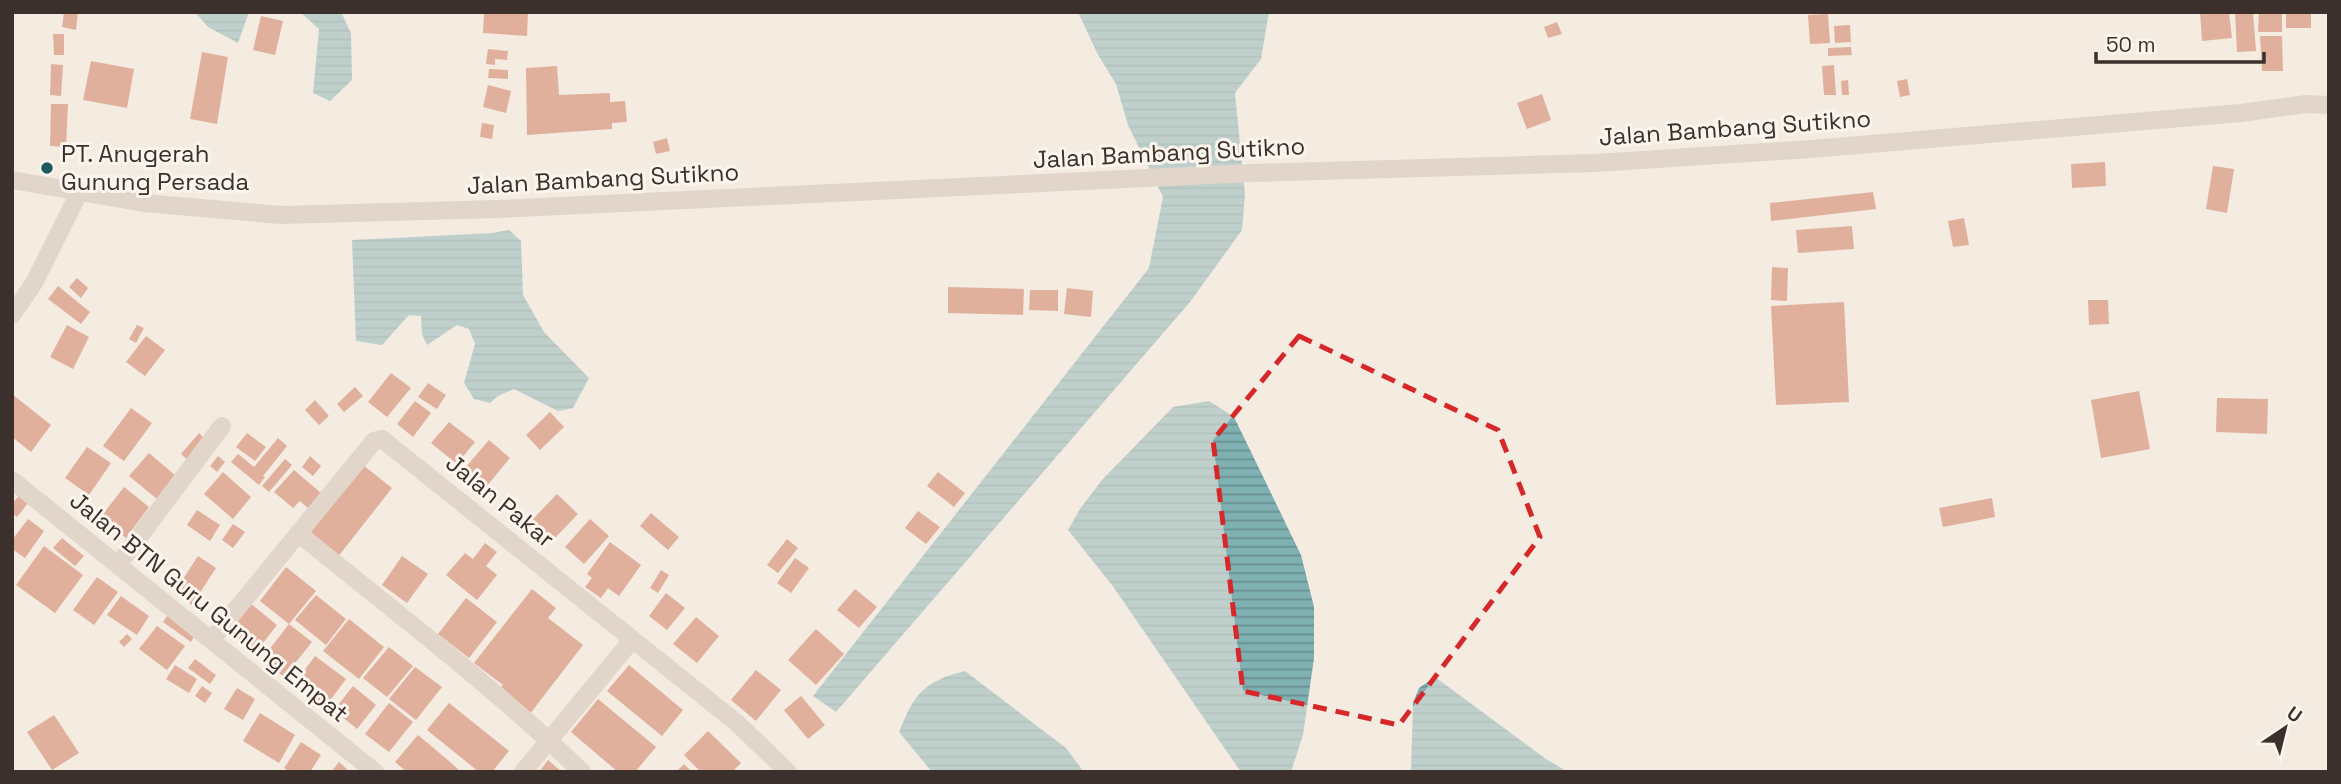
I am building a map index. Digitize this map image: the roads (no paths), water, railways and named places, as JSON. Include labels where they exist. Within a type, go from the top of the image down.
[{"type":"street","name":"Jalan Bambang Sutikno","points":[[12,180],[144,203],[281,215],[498,209],[1251,173],[1623,161],[1811,149],[2241,113],[2306,104],[2329,105]]},
{"type":"street","points":[[12,315],[34,283],[79,193]]},
{"type":"street","points":[[118,565],[222,426]]},
{"type":"street","name":"Jalan Pakar","points":[[212,639],[374,441],[382,439],[737,723],[788,772]]},
{"type":"street","name":"Jalan BTN Guru Gunung Empat","points":[[12,480],[375,772]]},
{"type":"street","points":[[298,533],[550,741],[582,772]]},
{"type":"street","points":[[523,772],[632,640]]},
{"type":"water","points":[[195,12],[249,12],[238,43],[208,27]]},
{"type":"water","points":[[300,12],[341,12],[351,33],[352,80],[330,101],[313,93],[319,29]]},
{"type":"water","points":[[1078,12],[1269,12],[1261,59],[1235,93],[1245,195],[1242,230],[1190,302],[836,712],[813,696],[1149,268],[1163,197],[1128,125],[1116,84],[1097,53]]},
{"type":"water","points":[[509,230],[521,241],[523,295],[544,332],[589,378],[573,408],[558,411],[514,389],[490,403],[474,399],[464,383],[475,344],[469,329],[457,325],[427,345],[422,334],[421,316],[409,315],[382,345],[356,341],[352,240]]},
{"type":"water","points":[[1209,401],[1234,417],[1301,555],[1314,607],[1314,658],[1303,735],[1291,772],[1241,772],[1112,585],[1068,530],[1102,480],[1173,407]]},
{"type":"water","points":[[965,671],[1066,748],[1084,772],[932,772],[899,732],[910,708],[922,691],[940,679]]},
{"type":"water","points":[[1435,677],[1546,759],[1568,772],[1411,772],[1413,703],[1419,688]]},
{"type":"place","name":"PT. Anugerah Gunung Persada","points":[[47,168]]}]
